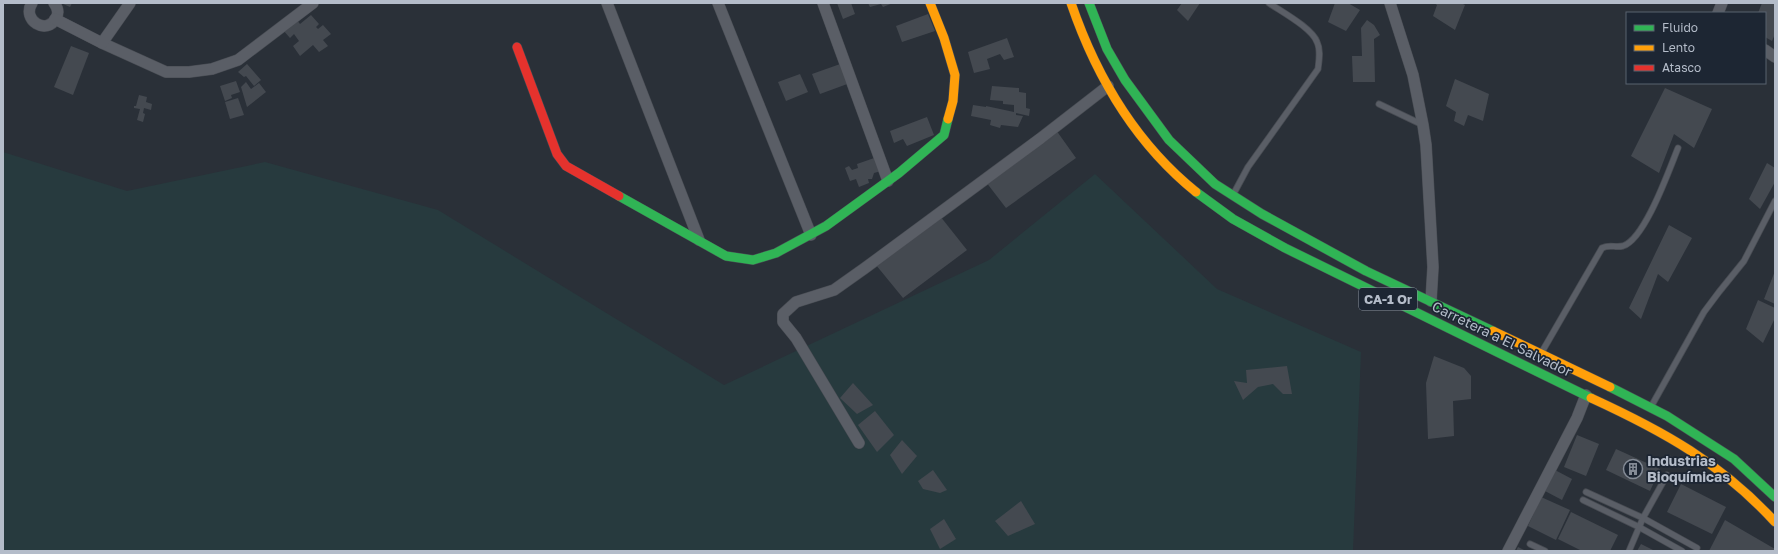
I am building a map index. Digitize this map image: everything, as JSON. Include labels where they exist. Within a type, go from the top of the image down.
[{"type":"main road","points":[[517,47],[557,154],[566,166],[726,256],[753,260],[776,253],[826,226],[888,181],[944,135],[953,101],[955,75],[944,38],[930,3]]},
{"type":"main road","name":"Carretera a El Salvador","points":[[1071,3],[1090,54],[1108,86],[1148,146],[1164,163],[1205,200],[1229,216],[1284,248],[1616,409],[1692,451],[1726,473],[1775,522]]},
{"type":"main road","name":"Carretera a El Salvador","points":[[1089,3],[1107,49],[1125,80],[1155,122],[1184,156],[1215,184],[1232,196],[1317,246],[1651,407],[1716,446],[1747,470],[1775,496]]},
{"type":"street","points":[[32,3],[29,14],[34,23],[48,26],[55,20],[58,10],[54,3]]},
{"type":"street","points":[[102,43],[130,3]]},
{"type":"street","points":[[55,20],[166,72],[189,72],[212,69],[238,60],[313,3]]},
{"type":"street","points":[[607,3],[699,240]]},
{"type":"street","points":[[718,3],[811,235]]},
{"type":"street","points":[[823,3],[888,181]]},
{"type":"street","points":[[1390,3],[1413,75],[1423,125],[1433,267],[1431,301]]},
{"type":"street","points":[[1766,51],[1775,57]]},
{"type":"street","points":[[859,443],[796,338],[783,322],[783,314],[796,302],[834,290],[1041,138],[1108,86]]},
{"type":"street","points":[[1508,551],[1577,418],[1586,395]]},
{"type":"lane","points":[[1232,196],[1248,167],[1318,69],[1320,52],[1317,41],[1310,32],[1269,3]]},
{"type":"lane","points":[[1379,104],[1423,125]]},
{"type":"lane","points":[[1541,353],[1602,248],[1608,245],[1622,246],[1628,243],[1642,228],[1659,197],[1678,148]]},
{"type":"lane","points":[[1651,407],[1704,312],[1744,262],[1775,201]]},
{"type":"lane","points":[[1629,551],[1642,518],[1651,506],[1668,475]]},
{"type":"lane","points":[[1586,492],[1642,518],[1697,548]]},
{"type":"lane","points":[[1583,500],[1682,551]]},
{"type":"lane","points":[[1530,544],[1545,551]]},
{"type":"green space","points":[[3,152],[127,191],[265,162],[438,210],[724,385],[989,260],[1095,174],[1217,289],[1361,352],[1353,551],[3,551]]},
{"type":"building","points":[[61,3],[72,3],[70,7]]},
{"type":"building","points":[[837,3],[851,3],[855,14],[843,19]]},
{"type":"building","points":[[868,3],[893,3],[883,7],[881,4],[870,7]]},
{"type":"building","points":[[1182,3],[1200,3],[1188,21],[1177,10]]},
{"type":"building","points":[[1335,3],[1348,3],[1360,10],[1346,31],[1328,22]]},
{"type":"building","points":[[1434,3],[1461,3],[1465,5],[1455,30],[1433,16],[1437,5]]},
{"type":"building","points":[[1762,3],[1775,4],[1775,34],[1772,41],[1766,38],[1766,12],[1758,12]]},
{"type":"building","points":[[928,14],[935,31],[902,42],[896,26]]},
{"type":"building","points":[[311,15],[319,24],[316,27],[318,29],[323,25],[331,34],[323,40],[328,46],[319,52],[313,45],[300,56],[293,46],[299,41],[294,34],[290,38],[283,30],[296,19],[300,24]]},
{"type":"building","points":[[1367,20],[1374,25],[1380,35],[1374,39],[1375,82],[1353,82],[1352,56],[1362,56],[1361,28]]},
{"type":"building","points":[[1007,38],[1014,57],[1004,60],[1000,54],[987,59],[990,69],[974,73],[968,52]]},
{"type":"building","points":[[71,46],[89,53],[73,95],[54,87]]},
{"type":"building","points":[[843,63],[850,83],[820,94],[812,74]]},
{"type":"building","points":[[247,64],[261,80],[254,86],[246,76],[244,77],[238,72]]},
{"type":"building","points":[[800,74],[808,92],[786,101],[778,82]]},
{"type":"building","points":[[1455,79],[1489,94],[1483,121],[1468,115],[1464,126],[1454,121],[1456,112],[1446,106]]},
{"type":"building","points":[[236,81],[240,92],[231,95],[232,98],[225,101],[220,86]]},
{"type":"building","points":[[246,82],[251,89],[259,83],[266,92],[247,107],[241,87]]},
{"type":"building","points":[[992,86],[1019,88],[1019,92],[1026,93],[1026,108],[1030,109],[1029,116],[1016,113],[1016,115],[1023,116],[1018,127],[1001,125],[1000,128],[990,125],[991,120],[971,116],[973,105],[986,106],[1014,112],[1014,105],[1003,104],[1003,101],[990,100]]},
{"type":"building","points":[[1665,88],[1712,109],[1694,148],[1674,134],[1659,173],[1631,156]]},
{"type":"building","points":[[139,95],[147,97],[146,102],[152,104],[151,110],[144,108],[143,113],[145,114],[143,122],[137,120],[140,109],[134,108]]},
{"type":"building","points":[[238,98],[244,115],[230,119],[225,102]]},
{"type":"building","points":[[927,117],[934,135],[907,146],[903,139],[894,143],[890,131]]},
{"type":"building","points":[[1056,130],[1076,158],[1006,208],[986,182]]},
{"type":"building","points":[[877,157],[881,171],[874,173],[872,179],[868,179],[869,183],[859,187],[856,179],[850,181],[845,168],[849,166],[852,170],[858,168],[857,164]]},
{"type":"building","points":[[1767,163],[1775,168],[1775,182],[1760,209],[1749,199]]},
{"type":"building","points":[[940,216],[967,250],[903,298],[876,265]]},
{"type":"building","points":[[1669,225],[1692,238],[1668,282],[1658,274],[1641,319],[1629,308]]},
{"type":"building","points":[[1775,271],[1775,304],[1764,299]]},
{"type":"building","points":[[1758,300],[1775,308],[1775,318],[1763,343],[1746,329]]},
{"type":"building","points":[[1434,356],[1464,368],[1471,376],[1471,399],[1453,401],[1454,436],[1428,439],[1426,383]]},
{"type":"building","points":[[1287,366],[1292,394],[1283,394],[1273,384],[1258,387],[1243,400],[1234,381],[1247,383],[1246,370]]},
{"type":"building","points":[[853,383],[873,405],[857,414],[840,398]]},
{"type":"building","points":[[875,411],[894,435],[877,452],[858,425]]},
{"type":"building","points":[[1577,435],[1599,444],[1586,476],[1564,467]]},
{"type":"building","points":[[902,440],[917,456],[902,474],[890,455]]},
{"type":"building","name":"Industrias Bioquímicas","points":[[1616,449],[1660,469],[1650,491],[1606,470]]},
{"type":"building","points":[[1666,454],[1676,458],[1673,467],[1663,463]]},
{"type":"building","points":[[933,470],[947,490],[940,493],[923,489],[918,481]]},
{"type":"building","points":[[1555,470],[1572,479],[1562,500],[1545,491]]},
{"type":"building","points":[[1681,484],[1726,507],[1712,534],[1667,512]]},
{"type":"building","points":[[1541,497],[1570,510],[1556,540],[1528,526]]},
{"type":"building","points":[[1021,501],[1035,524],[1008,536],[995,521]]},
{"type":"building","points":[[1571,512],[1618,535],[1610,551],[1582,551],[1558,539]]},
{"type":"building","points":[[944,519],[956,539],[940,549],[930,529]]},
{"type":"building","points":[[1725,520],[1775,549],[1775,550],[1709,551]]},
{"type":"building","points":[[1641,544],[1655,551],[1637,551]]},
{"type":"building","points":[[1518,547],[1526,551],[1516,551]]},
{"type":"traffic: fast","points":[[1089,3],[1107,49],[1125,80],[1169,140],[1215,184],[1262,214],[1366,271],[1493,331]]},
{"type":"traffic: fast","points":[[619,196],[726,256],[753,260],[776,253],[826,226],[899,173],[944,135],[948,119]]},
{"type":"traffic: fast","points":[[1196,192],[1233,219],[1285,248],[1591,398]]},
{"type":"traffic: fast","points":[[1610,387],[1667,416],[1734,459],[1775,497]]},
{"type":"traffic: slow","points":[[930,3],[944,38],[955,75],[953,101],[948,119]]},
{"type":"traffic: slow","points":[[1071,3],[1092,56],[1105,82],[1120,106],[1154,152],[1174,173],[1196,192]]},
{"type":"traffic: slow","points":[[1493,331],[1610,387]]},
{"type":"traffic: slow","points":[[1591,398],[1643,423],[1690,450],[1734,482],[1775,522]]},
{"type":"traffic: jam","points":[[517,47],[557,154],[566,166],[619,196]]},
{"type":"place","name":"Industrias Bioquímicas","points":[[1633,469]]}]
